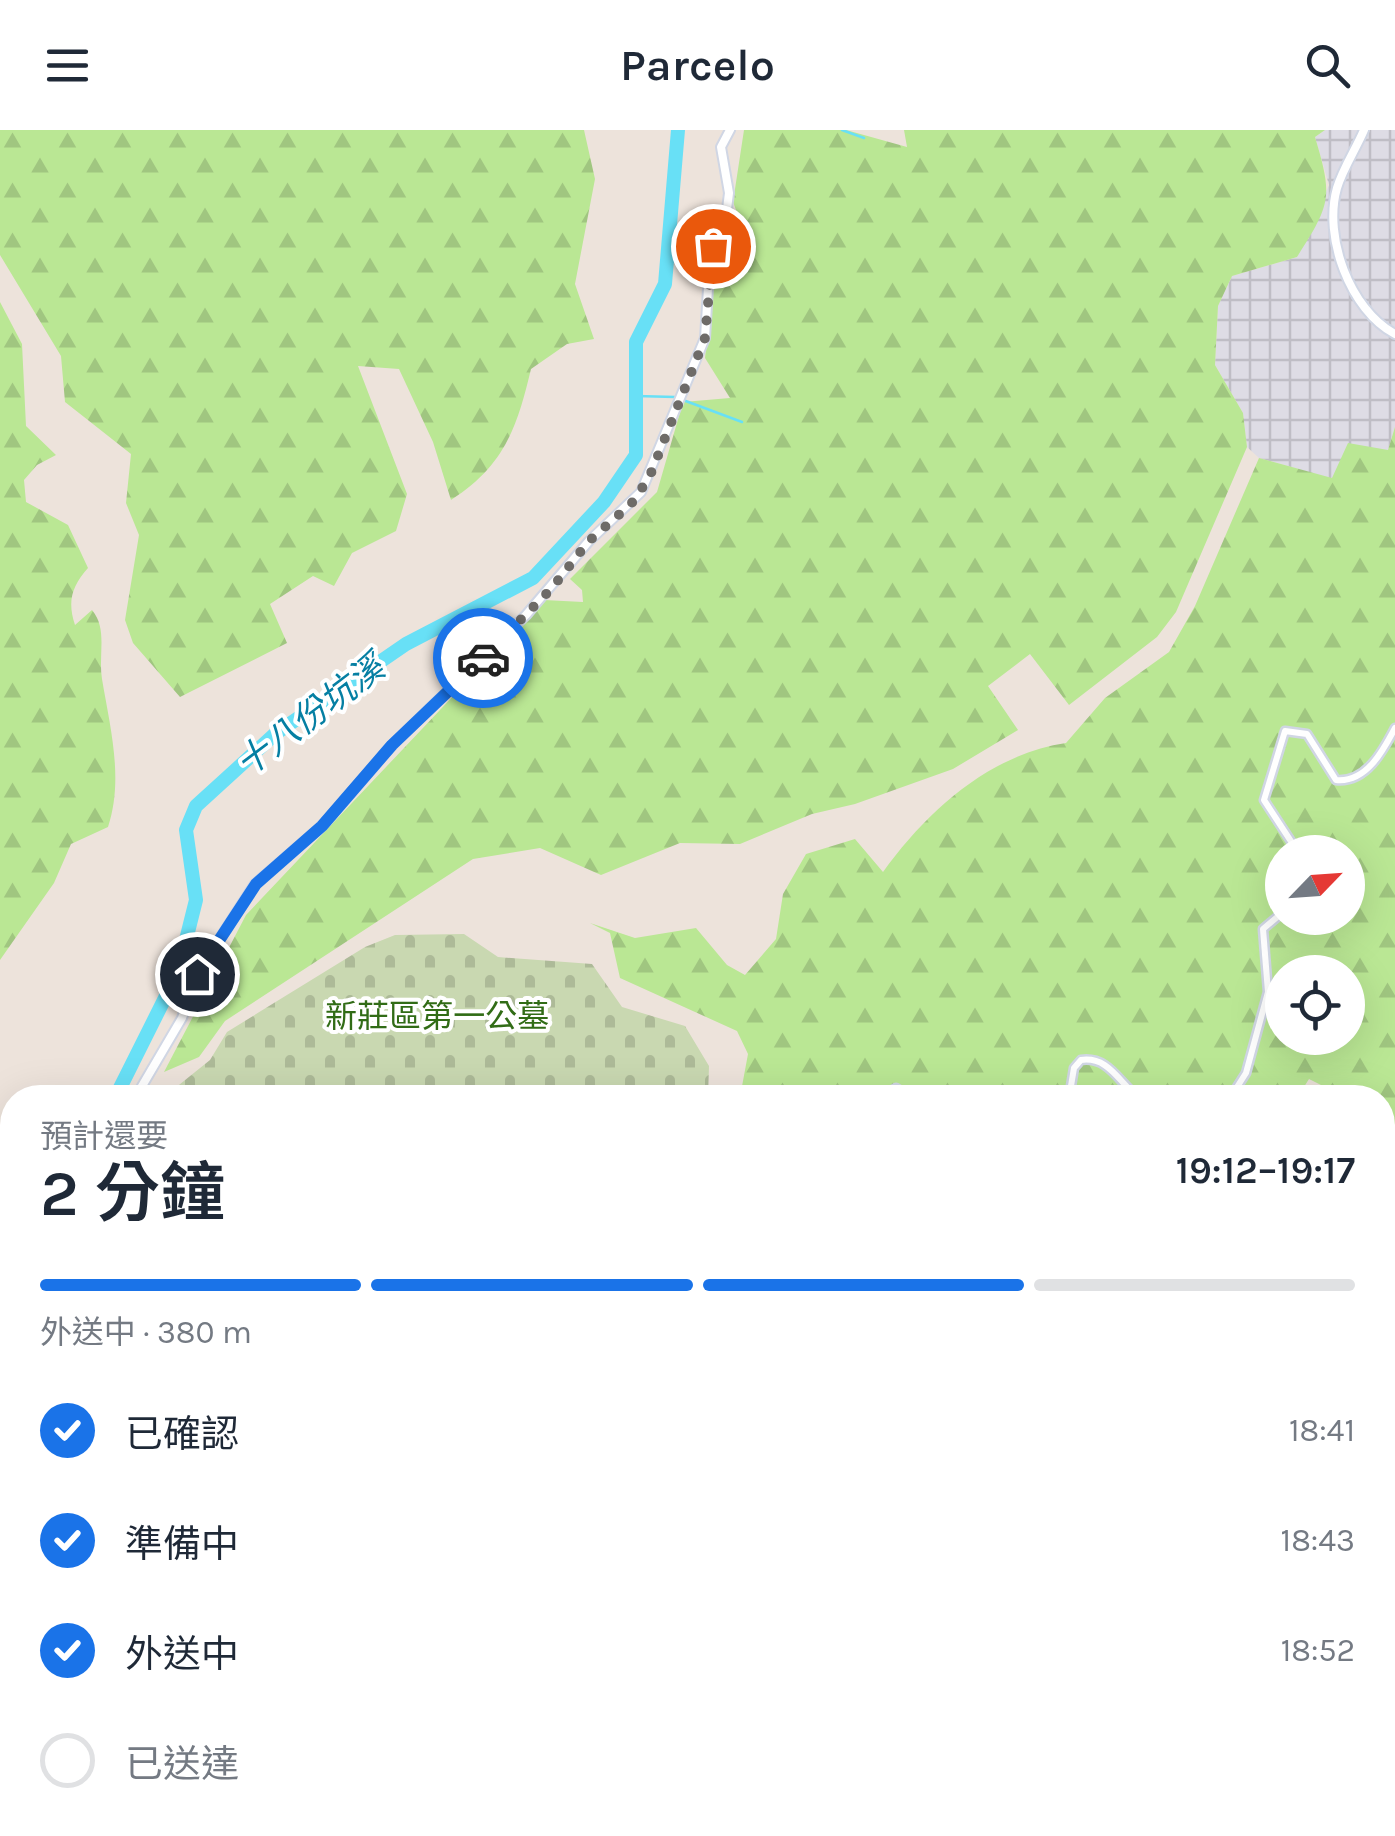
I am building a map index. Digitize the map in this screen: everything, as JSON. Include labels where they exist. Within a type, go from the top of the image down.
[{"type":"street","points":[[143,1085],[182,1018],[197,974],[256,884],[322,826],[392,745],[526,615],[589,541],[641,492],[705,338],[710,255],[726,216],[729,193],[721,147],[730,130]]},
{"type":"street","points":[[1364,130],[1337,188],[1336,242],[1362,303],[1374,321],[1395,334]]},
{"type":"street","points":[[1287,835],[1264,800],[1286,731],[1307,734],[1336,780],[1348,782],[1362,775],[1395,728]]},
{"type":"street","points":[[1238,1085],[1246,1072],[1268,992],[1265,927]]},
{"type":"street","points":[[1071,1085],[1074,1068],[1081,1060],[1091,1059],[1112,1069],[1127,1085]]},
{"type":"shaded area","points":[[1325,130],[1395,130],[1395,427],[1388,450],[1333,479],[1259,458],[1247,447],[1243,413],[1215,365],[1218,306],[1232,276],[1297,257],[1329,185],[1315,137]]},
{"type":"green space","points":[[0,130],[584,130],[595,179],[575,284],[594,339],[567,344],[531,369],[506,444],[484,473],[451,500],[433,442],[399,369],[358,366],[407,494],[396,531],[352,553],[334,586],[313,576],[270,604],[287,643],[180,697],[133,643],[125,620],[139,535],[126,503],[131,454],[65,402],[61,356],[0,255]]},
{"type":"green space","points":[[744,130],[846,130],[907,147],[904,130],[1325,130],[1315,137],[1325,174],[1326,200],[1308,239],[1297,257],[1232,276],[1218,306],[1215,365],[1243,413],[1247,447],[1176,612],[1157,637],[1069,705],[1030,654],[988,686],[1018,730],[953,769],[855,804],[812,814],[740,844],[680,843],[601,875],[540,848],[473,859],[225,1021],[199,1057],[164,1072],[246,915],[544,600],[583,602],[582,590],[570,579],[657,492],[683,402],[730,398],[705,358],[715,271],[732,256],[744,231],[733,202]]},
{"type":"green space","points":[[0,302],[22,344],[26,426],[56,455],[37,465],[24,480],[26,502],[68,525],[88,568],[75,588],[71,608],[75,625],[92,610],[100,625],[115,790],[108,827],[71,844],[54,883],[0,960]]},
{"type":"green space","points":[[1395,427],[1395,1085],[1321,1085],[1309,1079],[1305,1085],[742,1085],[748,1054],[737,1031],[620,978],[610,933],[590,923],[635,938],[696,928],[727,965],[745,975],[776,939],[783,894],[806,854],[855,839],[883,872],[919,828],[963,789],[1012,759],[1066,743],[1105,698],[1169,652],[1195,606],[1259,458],[1332,478],[1348,443],[1388,450]]},
{"type":"green space","name":"新莊區第一公墓","points":[[464,934],[498,957],[592,964],[622,1007],[685,1026],[709,1066],[708,1085],[179,1085],[210,1060],[227,1032],[365,947],[395,935]]},
{"type":"waterway","name":"十八份坑溪","points":[[122,1085],[178,972],[196,900],[186,830],[196,806],[275,734],[406,644],[533,578],[604,502],[636,455],[636,342],[665,284],[678,130]]},
{"type":"waterway","points":[[842,130],[864,138]]},
{"type":"waterway","points":[[636,396],[675,397]]},
{"type":"waterway","points":[[683,400],[742,422]]},
{"type":"way so far","points":[[483,658],[552,588],[589,541],[631,504],[649,478],[705,338],[713,246]]},
{"type":"route","points":[[197,974],[256,884],[310,838],[392,745],[483,658]]}]
